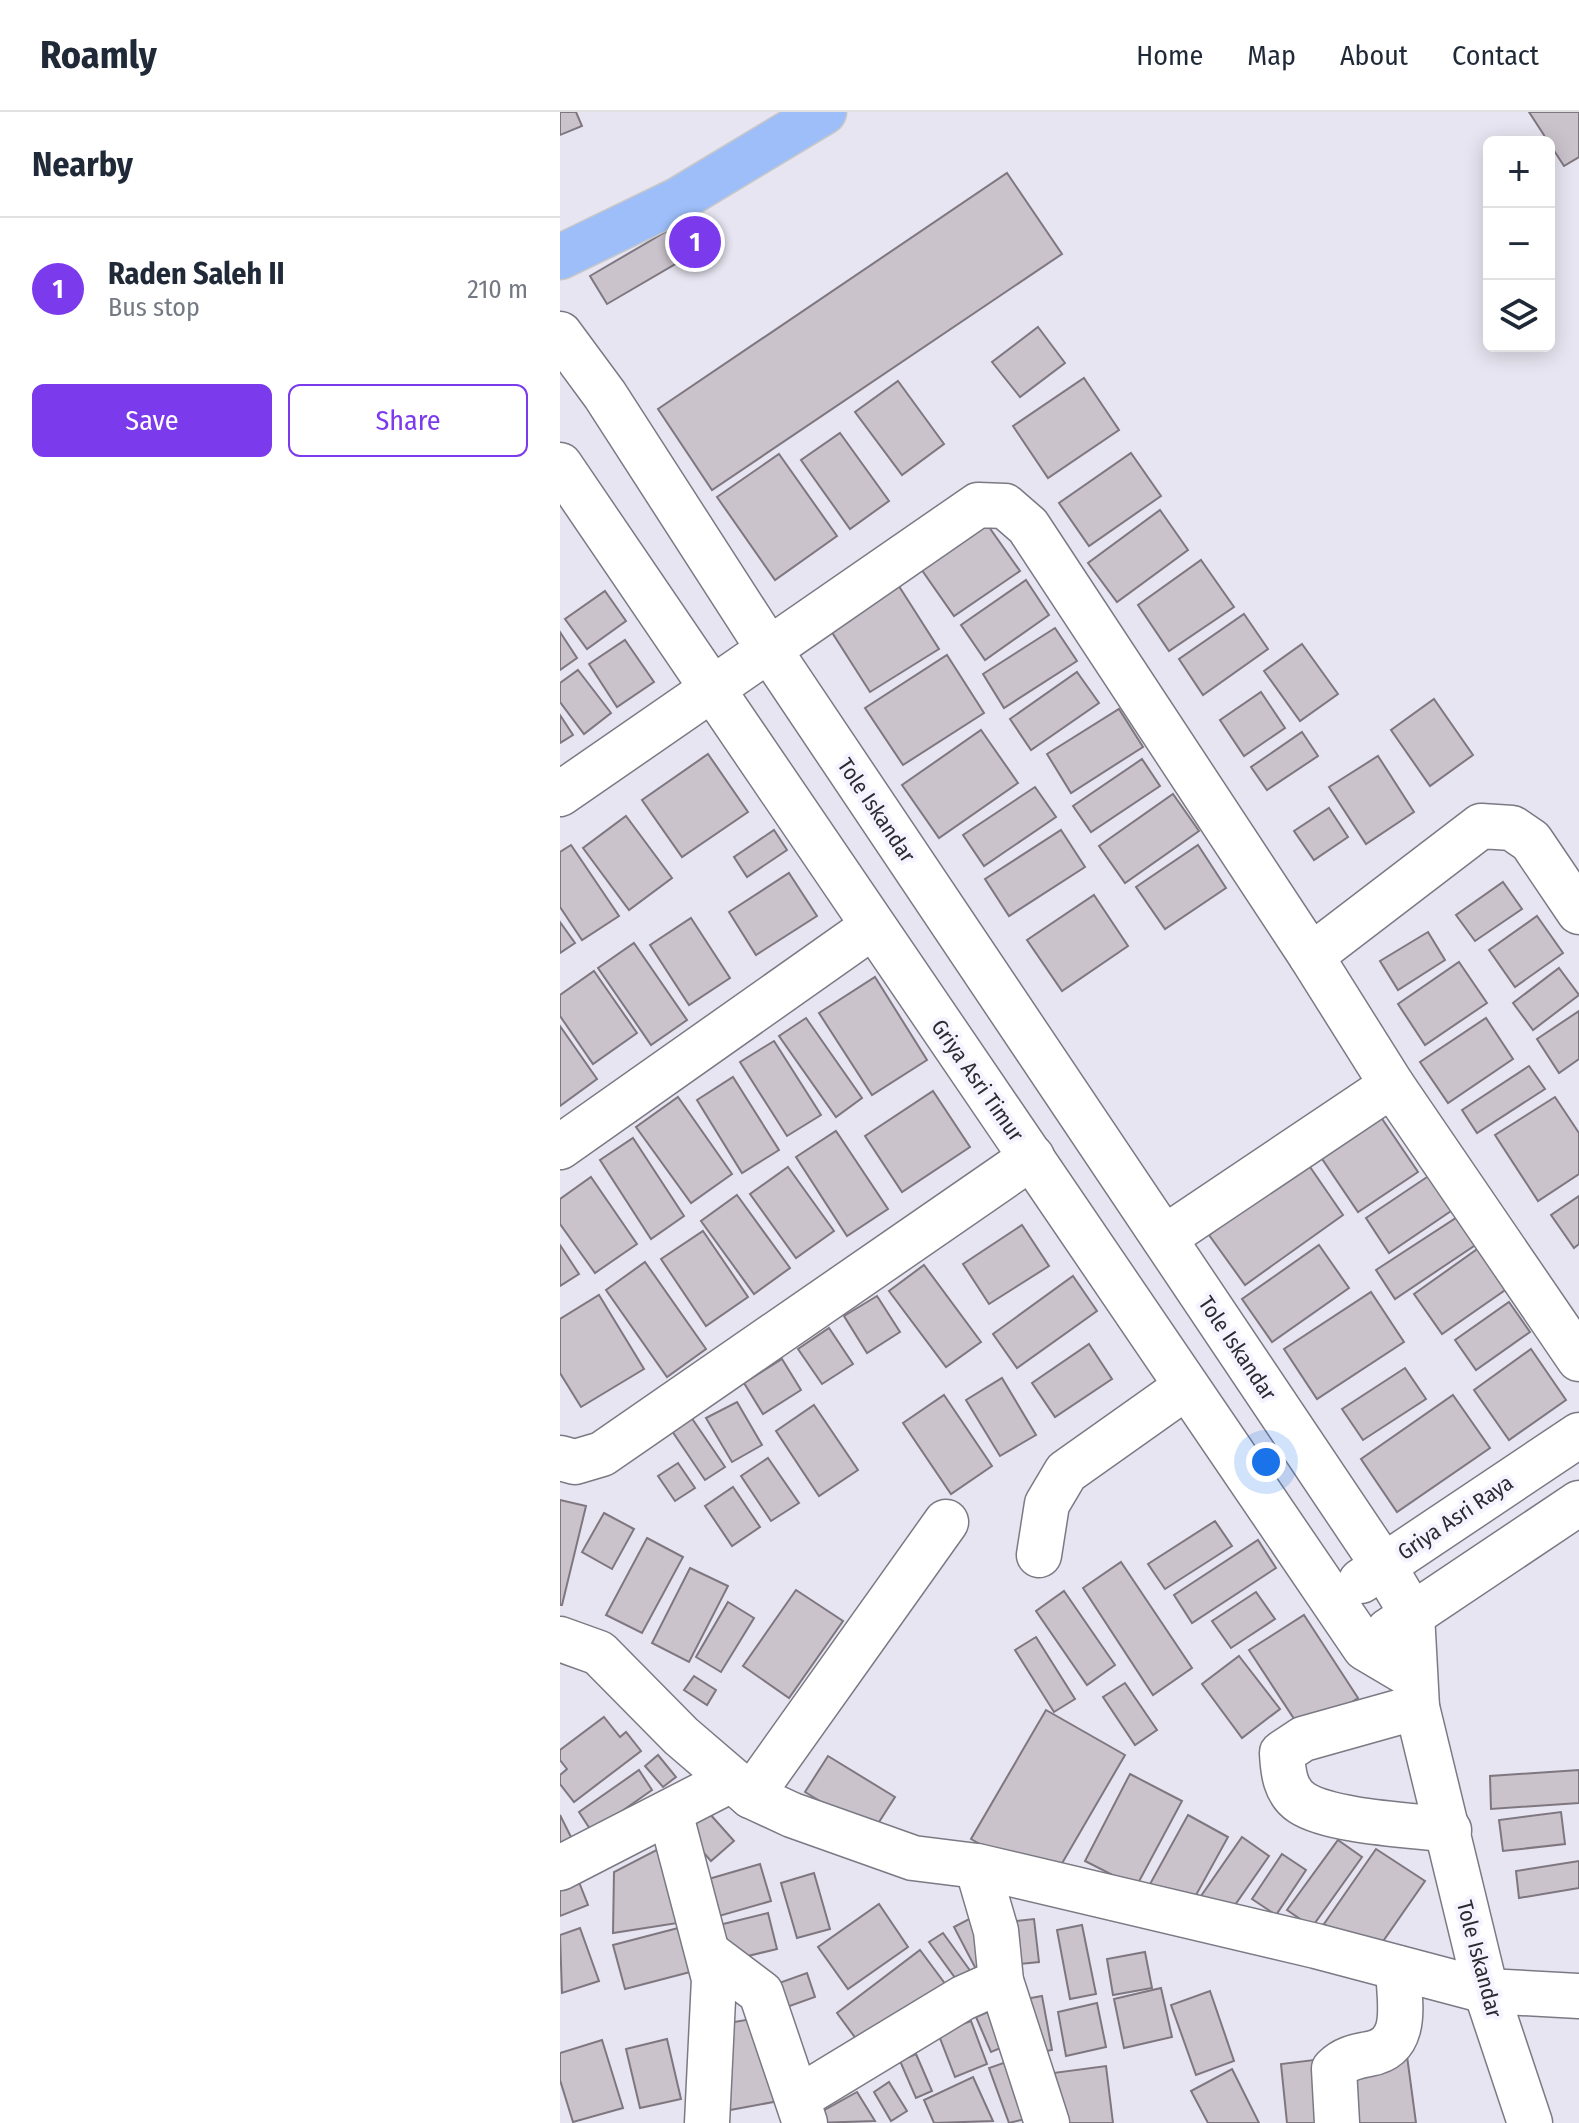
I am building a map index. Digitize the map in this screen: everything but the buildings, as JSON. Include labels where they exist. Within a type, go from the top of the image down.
[{"type":"main road","points":[[560,257],[678,200],[824,112]]},
{"type":"street","name":"Tole Iskandar","points":[[560,334],[605,395],[768,648],[1383,1565],[1412,1614],[1415,1692],[1486,1991],[1530,2123]]},
{"type":"street","name":"Griya Asri Timur","points":[[560,465],[714,687],[872,927],[1365,1648],[1415,1692]]},
{"type":"street","points":[[560,794],[978,505],[1005,506],[1028,526],[1311,956],[1392,1085],[1579,1359]]},
{"type":"street","points":[[1311,956],[1481,826],[1512,828],[1531,841],[1579,912]]},
{"type":"street","points":[[560,1147],[872,927]]},
{"type":"street","points":[[1164,1238],[1392,1085]]},
{"type":"street","points":[[560,1458],[575,1462],[602,1454],[1032,1157]]},
{"type":"street","points":[[1039,1555],[1047,1504],[1066,1472],[1186,1387]]},
{"type":"street","name":"Griya Asri Raya","points":[[1333,1601],[1579,1435]]},
{"type":"street","points":[[1365,1648],[1579,1503]]},
{"type":"street","points":[[560,1868],[670,1812],[741,1788],[946,1522]]},
{"type":"street","points":[[560,1639],[599,1653],[681,1736],[741,1788],[792,1815],[913,1858],[977,1866],[1486,1991],[1579,1996]]},
{"type":"street","points":[[1415,1692],[1303,1739],[1282,1753],[1284,1780],[1300,1802],[1324,1813],[1449,1830]]},
{"type":"street","points":[[670,1812],[714,1979],[707,2123]]},
{"type":"street","points":[[977,1866],[996,1931],[1001,1981],[1047,2123]]},
{"type":"street","points":[[708,1953],[761,1993],[802,2110],[963,1998],[1001,1981]]},
{"type":"street","points":[[1337,2123],[1334,2069],[1348,2059],[1382,2052],[1392,2046],[1400,2032],[1398,1968]]},
{"type":"place","name":"Raden Saleh II","points":[[695,242]]}]
